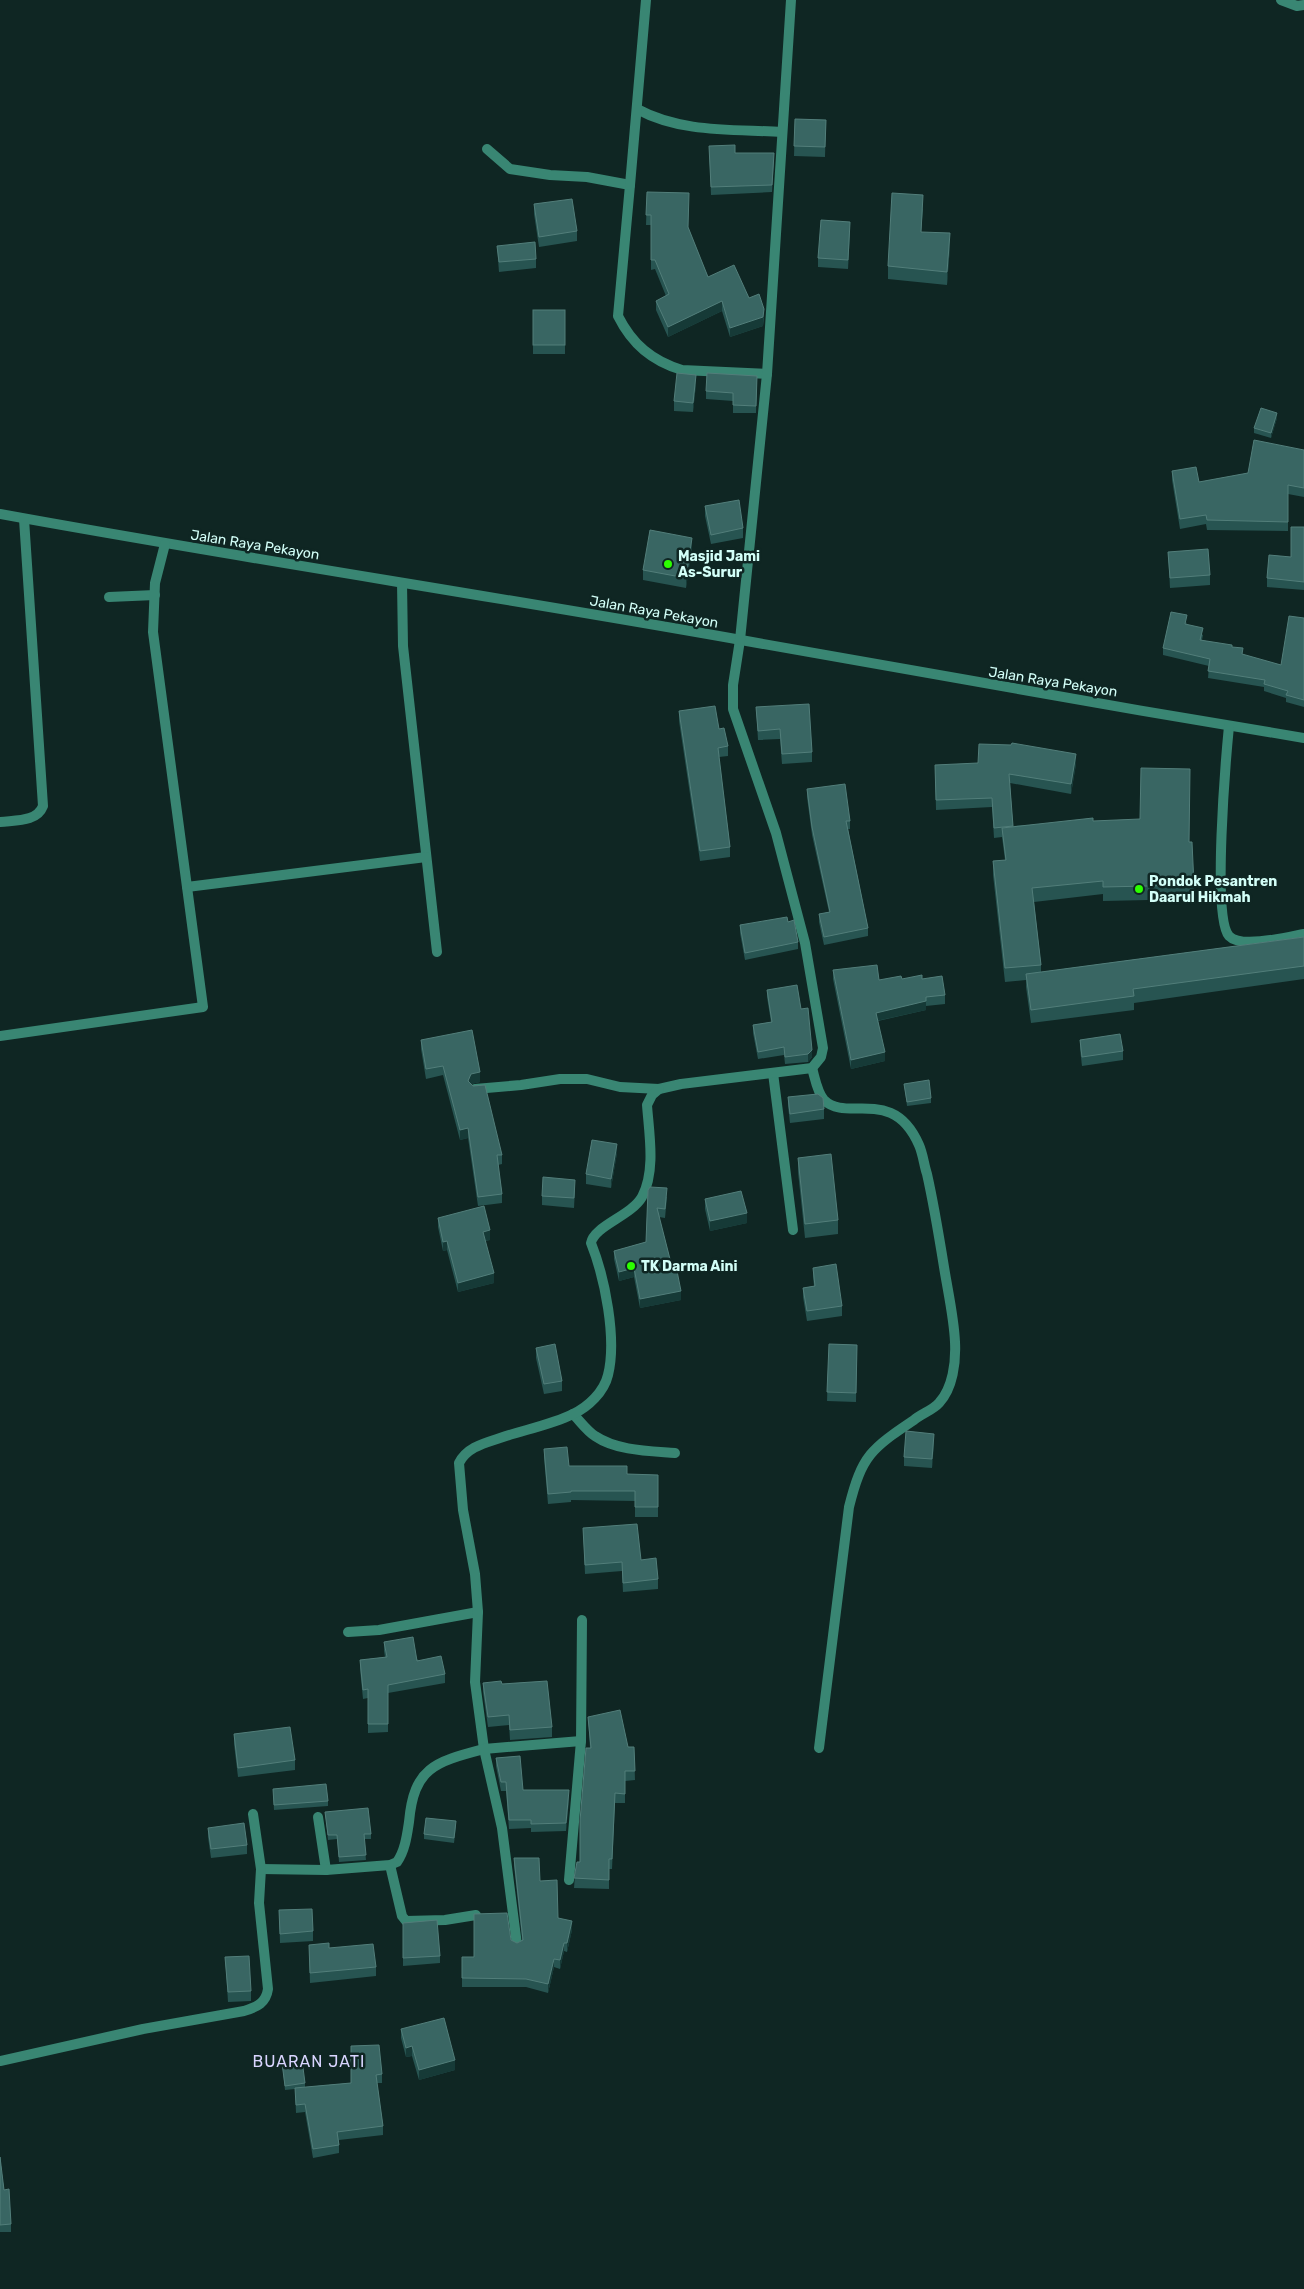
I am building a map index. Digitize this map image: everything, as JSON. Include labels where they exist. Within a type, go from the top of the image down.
[{"type":"street","points":[[646,0],[618,316],[627,334],[637,345],[670,366],[682,370],[767,374]]},
{"type":"street","points":[[475,1089],[560,1079],[587,1079],[620,1086],[658,1090],[681,1084],[812,1068],[821,1057],[823,1048],[805,943],[776,833],[733,708],[733,685],[740,640],[767,374],[791,0]]},
{"type":"street","points":[[1281,0],[1291,5],[1304,5]]},
{"type":"street","points":[[637,109],[654,118],[686,127],[782,132]]},
{"type":"street","points":[[487,149],[510,169],[550,175],[587,177],[630,185]]},
{"type":"street","name":"Jalan Raya Pekayon","points":[[0,514],[165,544],[740,640],[936,677],[1304,738]]},
{"type":"street","points":[[0,822],[34,818],[39,815],[43,806],[24,519]]},
{"type":"street","points":[[0,1036],[203,1007],[153,632],[155,583],[165,544]]},
{"type":"street","points":[[402,583],[404,646],[437,952]]},
{"type":"street","points":[[109,597],[155,595]]},
{"type":"street","points":[[1229,726],[1221,857],[1222,892],[1227,931],[1232,938],[1246,942],[1304,934]]},
{"type":"street","points":[[187,887],[426,857]]},
{"type":"street","points":[[812,1068],[820,1094],[825,1101],[844,1107],[879,1108],[895,1115],[908,1126],[920,1146],[934,1202],[955,1342],[952,1375],[948,1390],[938,1404],[880,1443],[865,1460],[855,1482],[850,1507],[819,1748]]},
{"type":"street","points":[[773,1073],[793,1230]]},
{"type":"street","points":[[517,1945],[502,1828],[484,1749],[475,1682],[478,1612],[476,1574],[463,1510],[459,1463],[462,1456],[478,1446],[573,1414],[588,1404],[603,1387],[608,1376],[610,1333],[601,1273],[591,1243],[592,1238],[599,1231],[628,1213],[641,1199],[646,1187],[649,1171],[647,1105],[652,1095],[658,1090]]},
{"type":"street","points":[[573,1414],[595,1436],[611,1444],[647,1451],[675,1453]]},
{"type":"street","points":[[348,1632],[380,1630],[478,1612]]},
{"type":"street","points":[[569,1880],[581,1741],[582,1620]]},
{"type":"street","points":[[261,1869],[326,1870],[390,1865],[397,1862],[401,1856],[411,1802],[417,1784],[439,1763],[484,1749],[581,1741]]},
{"type":"street","points":[[0,2061],[244,2010],[260,2004],[265,1999],[268,1989],[259,1903],[261,1869],[253,1814]]},
{"type":"street","points":[[318,1817],[326,1870]]},
{"type":"street","points":[[390,1865],[402,1916],[406,1921],[445,1920],[476,1915]]},
{"type":"building","points":[[795,119],[826,120],[825,147],[794,146]]},
{"type":"building","points":[[735,145],[735,153],[774,153],[772,185],[711,187],[709,146]]},
{"type":"building","points":[[647,192],[689,193],[688,227],[708,277],[734,265],[749,298],[759,294],[764,309],[763,317],[730,328],[722,301],[668,327],[656,301],[669,294],[655,260],[651,260],[651,215],[646,215]]},
{"type":"building","points":[[892,193],[923,195],[921,232],[950,233],[947,272],[888,266]]},
{"type":"building","points":[[572,199],[577,231],[539,237],[534,204]]},
{"type":"building","points":[[821,220],[850,222],[848,260],[818,258]]},
{"type":"building","points":[[535,242],[536,259],[499,262],[497,246]]},
{"type":"building","points":[[533,310],[565,310],[565,345],[533,345]]},
{"type":"building","points":[[677,373],[696,375],[693,403],[674,401]]},
{"type":"building","points":[[707,373],[757,376],[756,406],[733,405],[733,393],[706,391]]},
{"type":"building","points":[[1261,408],[1277,413],[1271,433],[1254,428]]},
{"type":"building","points":[[1254,440],[1304,450],[1304,488],[1288,485],[1288,522],[1207,520],[1206,515],[1180,519],[1172,471],[1196,467],[1199,482],[1248,473]]},
{"type":"building","points":[[739,500],[743,528],[711,535],[705,506]]},
{"type":"building","points":[[1291,527],[1304,527],[1304,582],[1267,578],[1269,555],[1291,557]]},
{"type":"building","name":"Masjid Jami As-Surur","points":[[650,530],[692,538],[686,578],[643,570]]},
{"type":"building","points":[[1208,549],[1210,575],[1170,578],[1168,552]]},
{"type":"building","points":[[1171,612],[1187,615],[1185,624],[1203,628],[1200,640],[1243,648],[1242,654],[1281,665],[1289,616],[1304,618],[1304,700],[1286,695],[1288,691],[1264,684],[1265,680],[1208,671],[1210,659],[1163,648]]},
{"type":"building","points":[[809,704],[812,752],[782,754],[780,729],[758,731],[756,707]]},
{"type":"building","points":[[715,706],[719,729],[724,728],[728,746],[718,748],[730,847],[700,851],[679,711]]},
{"type":"building","points":[[1012,743],[1076,754],[1071,784],[1009,774],[1013,826],[994,828],[992,798],[936,800],[935,765],[978,763],[979,744],[1011,745]]},
{"type":"building","points":[[1141,768],[1190,769],[1189,842],[1192,842],[1194,885],[1103,887],[1103,881],[1032,888],[1041,965],[1005,968],[993,861],[1006,860],[1002,828],[1093,818],[1093,821],[1140,819]]},
{"type":"building","points":[[845,784],[850,821],[846,821],[868,928],[824,937],[819,914],[830,912],[812,827],[807,789]]},
{"type":"building","points":[[787,917],[788,922],[794,920],[798,942],[745,953],[740,925]]},
{"type":"building","points":[[1304,937],[1304,966],[1133,989],[1134,996],[1031,1010],[1026,974]]},
{"type":"building","points":[[877,965],[879,980],[901,976],[902,979],[922,975],[922,979],[942,976],[945,995],[926,997],[926,1001],[876,1013],[885,1052],[851,1060],[833,970]]},
{"type":"building","points":[[797,985],[801,1009],[808,1008],[812,1050],[808,1054],[785,1057],[784,1047],[758,1052],[753,1025],[772,1022],[767,990]]},
{"type":"building","points":[[472,1030],[480,1072],[471,1074],[468,1081],[473,1086],[485,1085],[502,1155],[497,1155],[502,1194],[478,1197],[468,1128],[460,1130],[443,1066],[426,1069],[421,1040]]},
{"type":"building","points":[[1120,1034],[1123,1051],[1082,1057],[1080,1040]]},
{"type":"building","points":[[929,1080],[931,1098],[907,1102],[904,1084]]},
{"type":"building","points":[[818,1094],[823,1098],[824,1109],[790,1114],[788,1097]]},
{"type":"building","points":[[592,1140],[617,1144],[611,1179],[586,1174]]},
{"type":"building","points":[[831,1154],[838,1220],[805,1224],[798,1158]]},
{"type":"building","points":[[543,1177],[575,1180],[574,1198],[542,1196]]},
{"type":"building","points":[[650,1187],[667,1188],[665,1209],[657,1208],[672,1267],[676,1266],[681,1291],[640,1299],[634,1268],[619,1272],[614,1251],[646,1242],[648,1190]]},
{"type":"building","points":[[741,1191],[747,1213],[710,1221],[705,1199]]},
{"type":"building","points":[[484,1206],[490,1230],[483,1232],[494,1273],[458,1283],[447,1241],[443,1242],[438,1218]]},
{"type":"building","points":[[836,1264],[842,1306],[807,1311],[803,1288],[815,1286],[813,1268]]},
{"type":"building","points":[[555,1344],[562,1381],[544,1384],[536,1348]]},
{"type":"building","points":[[829,1344],[857,1345],[856,1393],[827,1392]]},
{"type":"building","points":[[906,1431],[934,1434],[932,1459],[904,1457]]},
{"type":"building","points":[[567,1447],[569,1466],[627,1466],[627,1474],[658,1475],[658,1507],[635,1507],[635,1491],[571,1491],[548,1494],[544,1449]]},
{"type":"building","points":[[637,1524],[641,1560],[656,1558],[658,1579],[623,1583],[622,1562],[585,1565],[583,1528]]},
{"type":"building","points":[[413,1637],[417,1661],[441,1656],[445,1674],[388,1685],[388,1724],[368,1724],[368,1689],[363,1690],[360,1660],[387,1657],[384,1642]]},
{"type":"building","points":[[501,1681],[502,1684],[547,1681],[552,1727],[510,1730],[509,1715],[488,1717],[483,1683]]},
{"type":"building","points":[[620,1710],[628,1747],[634,1747],[635,1771],[625,1771],[625,1794],[615,1793],[612,1859],[609,1859],[609,1880],[574,1878],[577,1862],[580,1862],[580,1821],[586,1748],[591,1748],[588,1717]]},
{"type":"building","points":[[290,1727],[295,1760],[238,1768],[234,1734]]},
{"type":"building","points":[[520,1756],[523,1790],[569,1790],[566,1823],[531,1824],[531,1820],[509,1820],[506,1782],[501,1782],[496,1758]]},
{"type":"building","points":[[326,1784],[328,1801],[274,1805],[273,1789]]},
{"type":"building","points":[[368,1808],[371,1834],[364,1834],[366,1855],[339,1857],[337,1835],[328,1835],[325,1812]]},
{"type":"building","points":[[426,1818],[456,1821],[454,1838],[424,1834]]},
{"type":"building","points":[[244,1823],[247,1845],[211,1849],[208,1828]]},
{"type":"building","points":[[514,1858],[539,1858],[540,1881],[557,1880],[558,1918],[572,1921],[567,1943],[564,1943],[560,1960],[554,1959],[548,1984],[526,1979],[462,1978],[462,1957],[474,1957],[474,1914],[507,1913],[511,1940],[517,1943],[523,1940]]},
{"type":"building","points":[[312,1909],[313,1931],[280,1934],[279,1910]]},
{"type":"building","points":[[437,1920],[440,1956],[403,1958],[403,1923]]},
{"type":"building","points":[[329,1943],[329,1948],[373,1944],[376,1967],[310,1973],[309,1945]]},
{"type":"building","points":[[249,1956],[251,1991],[228,1992],[225,1957]]},
{"type":"building","points":[[444,2018],[455,2060],[419,2070],[412,2046],[406,2048],[401,2029]]},
{"type":"building","points":[[379,2045],[382,2074],[376,2075],[383,2126],[337,2132],[339,2145],[313,2149],[305,2104],[296,2105],[295,2088],[351,2083],[351,2046]]},
{"type":"building","points":[[302,2060],[305,2083],[285,2086],[282,2063]]},
{"type":"building","points":[[0,2157],[4,2190],[9,2189],[11,2224],[0,2225]]},
{"type":"place","name":"Masjid Jami As-Surur","points":[[668,564]]},
{"type":"place","name":"Pondok Pesantren Daarul Hikmah","points":[[1139,889]]},
{"type":"place","name":"TK Darma Aini","points":[[631,1266]]},
{"type":"district","name":"BUARAN JATI","points":[[309,2061]]}]
